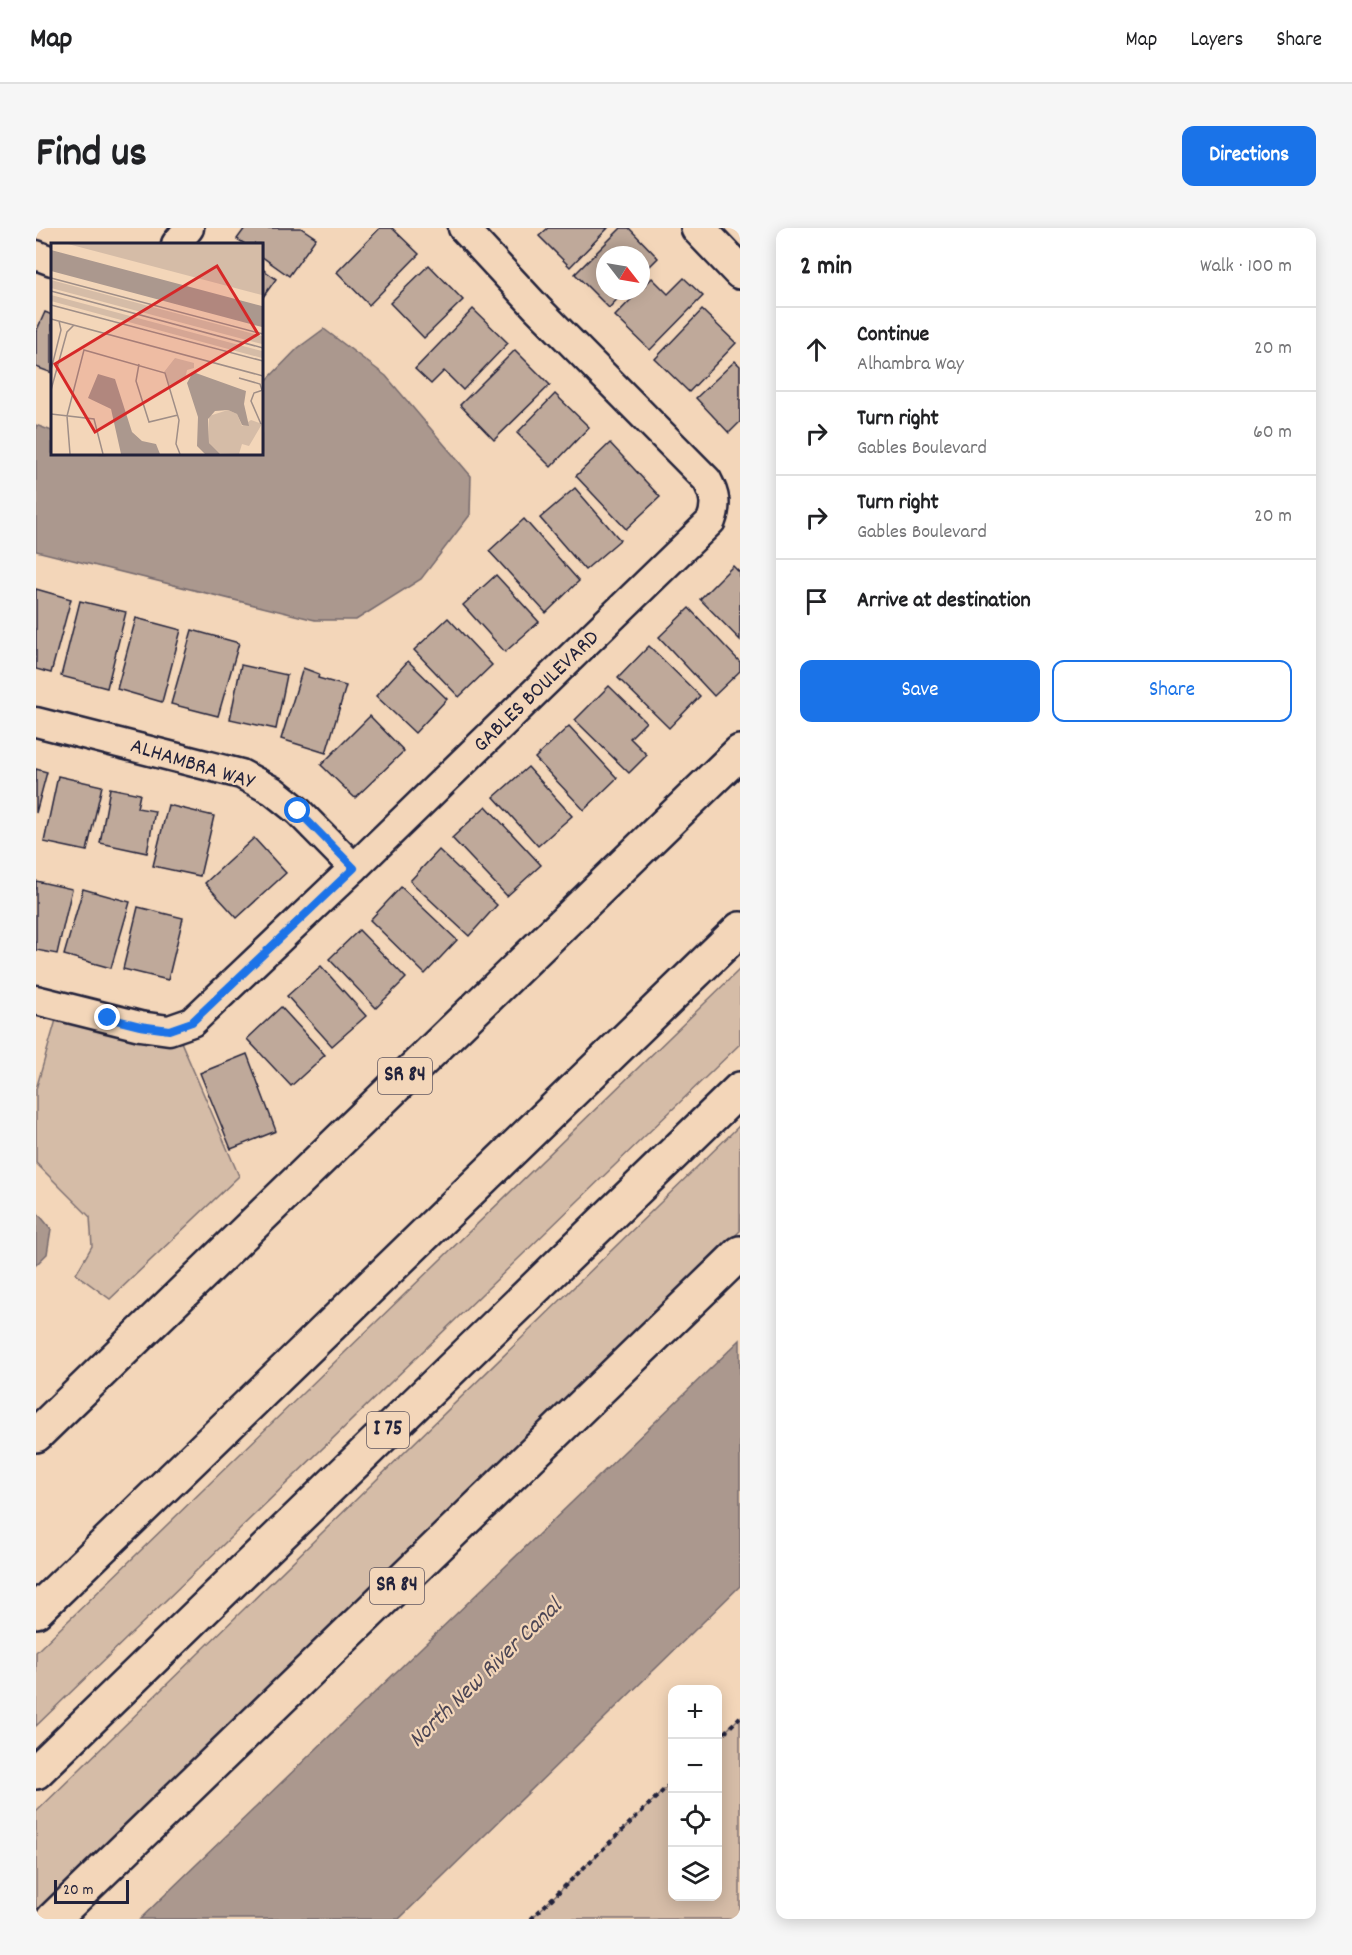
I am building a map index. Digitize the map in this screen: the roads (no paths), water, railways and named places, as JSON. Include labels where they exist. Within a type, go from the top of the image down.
[{"type":"main road","points":[[698,228],[740,272]]},
{"type":"main road","name":"SR 84","points":[[36,1435],[740,752]]},
{"type":"main road","points":[[36,1611],[740,929]]},
{"type":"main road","name":"I 75","points":[[36,1772],[740,1089]]},
{"type":"main road","name":"SR 84","points":[[53,1919],[740,1254]]},
{"type":"street","points":[[177,243],[189,228]]},
{"type":"street","name":"GABLES BOULEVARD","points":[[36,1000],[140,1026],[169,1030],[192,1022],[707,526],[715,508],[714,492],[698,469],[537,308],[463,228]]},
{"type":"street","points":[[36,255],[51,261]]},
{"type":"street","name":"ALHAMBRA WAY","points":[[36,722],[241,774],[273,791],[298,811],[354,868]]},
{"type":"water","points":[[324,329],[386,376],[471,476],[470,515],[421,579],[356,620],[315,620],[36,551],[36,425],[51,431],[51,454],[262,454],[262,385],[298,348]]},
{"type":"water","points":[[36,1211],[51,1229],[47,1254],[36,1265]]},
{"type":"water","name":"North New River Canal","points":[[740,1340],[740,1586],[399,1919],[140,1919]]}]
